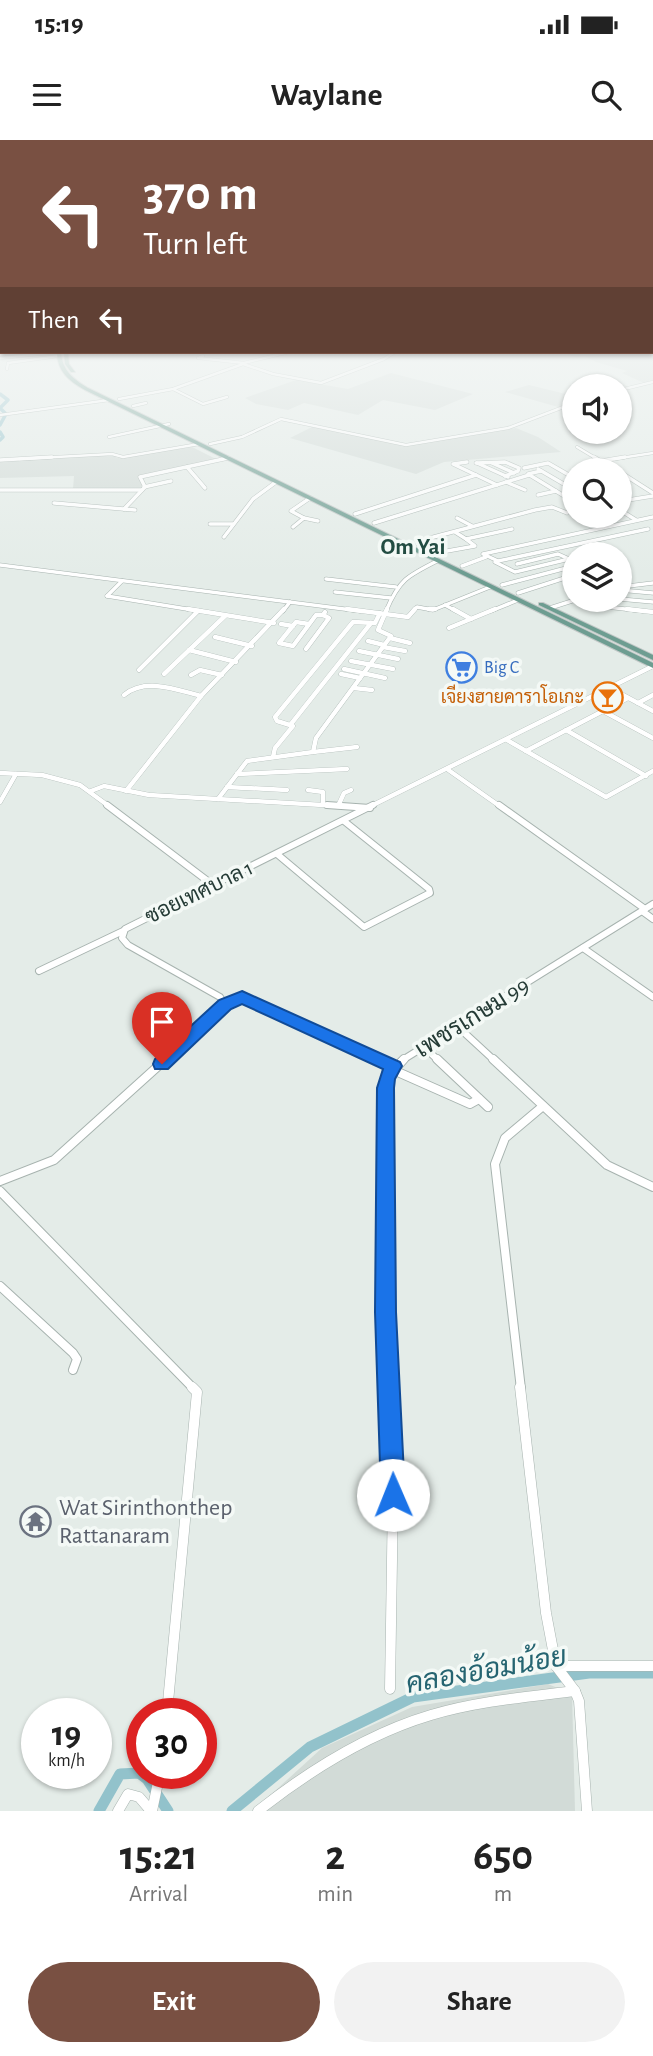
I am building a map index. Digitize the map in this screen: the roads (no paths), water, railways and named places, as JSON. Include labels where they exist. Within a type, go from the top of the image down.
[{"type":"main road","points":[[147,419],[436,557],[490,587],[550,608],[653,658]]},
{"type":"main road","points":[[155,419],[163,424],[159,425]]},
{"type":"main road","points":[[159,419],[418,544],[436,557],[502,585],[518,597],[653,666]]},
{"type":"main road","points":[[178,428],[169,427],[198,444]]},
{"type":"street","points":[[211,444],[242,437],[281,419],[406,444],[513,427],[534,419]]},
{"type":"street","points":[[103,432],[111,439],[169,424]]},
{"type":"street","points":[[0,460],[110,454],[123,457],[198,444]]},
{"type":"street","points":[[578,447],[596,458]]},
{"type":"street","points":[[620,458],[653,453]]},
{"type":"street","points":[[143,488],[139,477],[228,458]]},
{"type":"street","points":[[487,461],[514,473]]},
{"type":"street","points":[[505,476],[519,470],[512,463],[476,462],[513,480]]},
{"type":"street","points":[[467,463],[453,464],[497,485]]},
{"type":"street","points":[[524,468],[550,464],[562,471]]},
{"type":"street","points":[[533,466],[562,482]]},
{"type":"street","points":[[187,467],[205,488]]},
{"type":"street","points":[[374,523],[541,471]]},
{"type":"street","points":[[164,472],[174,487]]},
{"type":"street","points":[[355,514],[476,475]]},
{"type":"street","points":[[529,475],[562,495]]},
{"type":"street","points":[[185,479],[196,477]]},
{"type":"street","points":[[632,480],[653,494]]},
{"type":"street","points":[[0,490],[143,488],[171,481]]},
{"type":"street","points":[[224,537],[259,492],[276,482]]},
{"type":"street","points":[[506,482],[525,490]]},
{"type":"street","points":[[538,495],[562,487]]},
{"type":"street","points":[[124,509],[143,488]]},
{"type":"street","points":[[632,499],[653,494]]},
{"type":"street","points":[[310,498],[291,512],[318,521]]},
{"type":"street","points":[[54,503],[135,510]]},
{"type":"street","points":[[418,544],[472,526],[549,507],[562,511]]},
{"type":"street","points":[[632,517],[637,520]]},
{"type":"street","points":[[632,521],[652,517]]},
{"type":"street","points":[[293,526],[304,518]]},
{"type":"street","points":[[457,518],[472,526]]},
{"type":"street","points":[[210,524],[233,524]]},
{"type":"street","points":[[485,557],[485,552],[600,528]]},
{"type":"street","points":[[626,528],[632,532]]},
{"type":"street","points":[[468,540],[512,529]]},
{"type":"street","points":[[494,561],[648,529]]},
{"type":"street","points":[[291,724],[277,721],[275,717],[352,622],[375,623],[396,587],[407,576],[436,557],[475,546],[455,532]]},
{"type":"street","points":[[503,548],[520,563],[562,555]]},
{"type":"street","points":[[462,566],[485,557],[514,572],[562,560]]},
{"type":"street","points":[[0,565],[408,617],[417,607],[431,610],[490,587]]},
{"type":"street","points":[[502,585],[562,569]]},
{"type":"street","points":[[326,579],[396,587]]},
{"type":"street","points":[[449,628],[562,580]]},
{"type":"street","points":[[122,581],[107,596],[274,623]]},
{"type":"street","points":[[632,586],[653,583]]},
{"type":"street","points":[[632,590],[653,593]]},
{"type":"street","points":[[335,592],[391,598]]},
{"type":"street","points":[[632,599],[653,602]]},
{"type":"street","points":[[126,791],[201,696],[274,623],[290,602]]},
{"type":"street","points":[[445,605],[471,619]]},
{"type":"street","points":[[550,608],[562,605]]},
{"type":"street","points":[[323,615],[328,607]]},
{"type":"street","points":[[632,610],[653,612]]},
{"type":"street","points":[[139,670],[198,611]]},
{"type":"street","points":[[313,752],[316,738],[390,638],[391,634],[378,629],[381,613]]},
{"type":"street","points":[[306,649],[329,618],[316,615],[293,646],[279,643],[298,621],[309,624]]},
{"type":"street","points":[[164,674],[225,616]]},
{"type":"street","points":[[273,757],[275,748],[292,720],[371,623]]},
{"type":"street","points":[[281,624],[293,626]]},
{"type":"street","points":[[215,637],[252,646]]},
{"type":"street","points":[[390,638],[411,643]]},
{"type":"street","points":[[368,641],[405,651]]},
{"type":"street","points":[[189,650],[236,662]]},
{"type":"street","points":[[359,651],[398,659]]},
{"type":"street","points":[[351,660],[393,669]]},
{"type":"street","name":"ซอยเทศบาล 1","points":[[225,1005],[220,998],[128,945],[122,938],[123,931],[653,666]]},
{"type":"street","points":[[191,675],[200,670],[222,675]]},
{"type":"street","points":[[342,672],[385,678]]},
{"type":"street","points":[[124,695],[129,688],[140,686],[201,696]]},
{"type":"street","points":[[354,688],[372,690]]},
{"type":"street","points":[[610,688],[653,711]]},
{"type":"street","points":[[638,703],[652,697]]},
{"type":"street","points":[[526,751],[628,698]]},
{"type":"street","points":[[603,711],[653,738]]},
{"type":"street","points":[[566,730],[646,776]]},
{"type":"street","points":[[507,740],[606,797],[653,771]]},
{"type":"street","points":[[218,799],[247,761],[357,747]]},
{"type":"street","points":[[237,774],[347,769]]},
{"type":"street","points":[[447,769],[647,908],[653,919]]},
{"type":"street","points":[[0,773],[72,781],[91,791],[213,886]]},
{"type":"street","points":[[0,802],[2,794],[16,774]]},
{"type":"street","points":[[91,791],[104,786],[126,791],[218,799],[323,803],[370,808]]},
{"type":"street","points":[[227,787],[287,789]]},
{"type":"street","points":[[308,790],[323,792],[323,803]]},
{"type":"street","points":[[339,804],[344,793],[351,790]]},
{"type":"street","points":[[277,854],[362,926],[367,926],[430,892],[344,821]]},
{"type":"street","name":"เพชรเกษม 99","points":[[390,1689],[393,1469],[385,1312],[386,1088],[393,1068],[647,908]]},
{"type":"street","points":[[39,971],[123,931]]},
{"type":"street","points":[[583,948],[653,997]]},
{"type":"street","points":[[0,1181],[54,1160],[225,1005],[239,997],[470,1104],[479,1099]]},
{"type":"street","points":[[457,1026],[607,1166],[653,1188]]},
{"type":"street","points":[[424,1047],[488,1107]]},
{"type":"street","points":[[543,1106],[519,1124],[497,1149],[495,1164],[546,1613],[557,1669],[574,1689],[582,1723],[587,1811]]},
{"type":"street","points":[[0,1191],[197,1392],[197,1415],[169,1698]]},
{"type":"street","points":[[0,1286],[73,1353],[77,1359],[73,1370]]},
{"type":"street","points":[[557,1669],[653,1667]]},
{"type":"street","points":[[258,1811],[336,1755],[435,1714],[574,1689]]},
{"type":"street","points":[[152,1810],[157,1789]]},
{"type":"street","points":[[118,1811],[128,1794],[140,1796],[152,1810]]},
{"type":"waterway","points":[[0,425],[3,419]]},
{"type":"waterway","points":[[0,432],[3,437],[0,440]]},
{"type":"waterway","name":"คลองอ้อมน้อย","points":[[232,1811],[310,1747],[413,1697],[589,1673],[653,1673]]},
{"type":"waterway","name":"คลองอ้อมน้อย","points":[[99,1811],[120,1774],[139,1773],[147,1779],[168,1811]]},
{"type":"place","name":"Big C","points":[[461,667]]},
{"type":"place","name":"เจียงฮายคาราโอเกะ","points":[[607,697]]},
{"type":"place","name":"Wat Sirinthonthep Rattanaram","points":[[36,1521]]},
{"type":"district","name":"Om Yai","points":[[413,546]]}]
